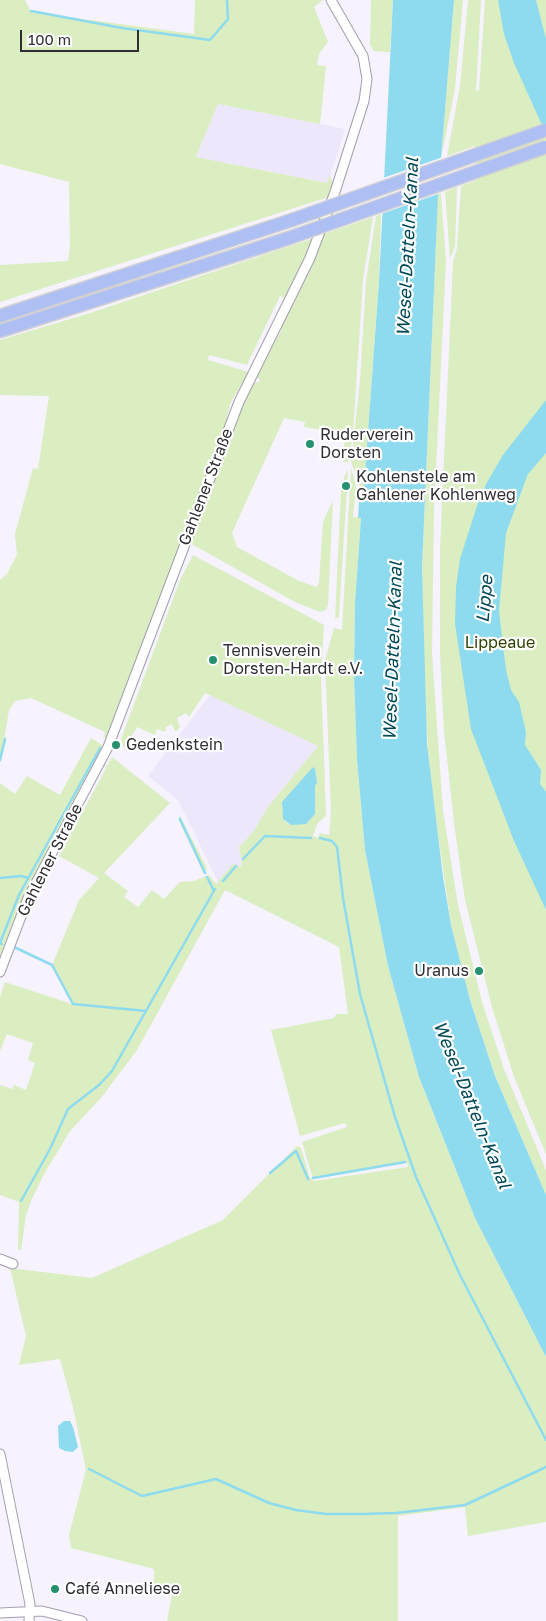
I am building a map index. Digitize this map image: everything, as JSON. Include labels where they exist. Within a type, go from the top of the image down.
[{"type":"highway","points":[[0,316],[292,220],[546,130]]},
{"type":"highway","points":[[0,331],[289,238],[546,147]]},
{"type":"street","name":"Gahlener Straße","points":[[0,972],[28,898],[108,747],[233,416],[310,258],[335,192],[364,101],[367,80],[363,56],[331,0]]},
{"type":"street","points":[[0,1259],[13,1264]]},
{"type":"street","points":[[0,1454],[30,1604],[29,1617]]},
{"type":"street","points":[[0,1613],[29,1617],[42,1611],[82,1621]]},
{"type":"shaded area","points":[[218,104],[345,129],[328,183],[196,157]]},
{"type":"shaded area","points":[[210,695],[318,746],[267,808],[254,831],[239,847],[242,864],[239,868],[227,871],[218,882],[178,800],[148,776]]},
{"type":"green space","points":[[0,0],[25,0],[31,12],[194,34],[195,0],[323,0],[314,7],[328,42],[319,54],[317,65],[326,66],[320,124],[218,104],[196,157],[327,183],[330,175],[333,185],[329,197],[0,302],[0,265],[68,261],[70,246],[69,182],[0,164]]},
{"type":"green space","points":[[371,0],[393,0],[390,52],[374,51],[370,45]]},
{"type":"green space","points":[[454,0],[463,0],[455,89],[441,158]]},
{"type":"green space","name":"Lippeaue","points":[[468,0],[481,0],[476,92],[479,90],[485,0],[546,0],[546,1154],[514,1077],[492,1007],[465,900],[444,731],[440,654],[440,548],[453,262],[457,248],[461,186],[478,178],[475,146],[447,156],[460,86]]},
{"type":"green space","points":[[457,187],[455,246],[450,259],[445,192]]},
{"type":"green space","points":[[441,193],[446,261],[434,509],[432,654],[443,811],[458,905],[482,1002],[504,1069],[546,1170],[546,1195],[495,1076],[470,1000],[451,925],[430,779],[424,690],[422,568],[438,194]]},
{"type":"green space","points":[[381,214],[379,282],[364,487],[360,487],[351,462],[360,381],[366,281],[376,216]]},
{"type":"green space","points":[[373,217],[363,280],[353,433],[348,462],[343,462],[345,434],[304,427],[305,422],[284,418],[232,533],[237,547],[299,581],[317,587],[319,583],[323,522],[333,500],[328,605],[326,610],[320,612],[295,602],[190,543],[222,454],[252,383],[259,382],[260,380],[256,376],[281,331],[285,315],[324,234]]},
{"type":"green space","points":[[314,238],[286,299],[280,296],[247,365],[209,355],[208,360],[249,372],[231,402],[224,428],[108,737],[103,738],[105,732],[31,698],[15,701],[9,710],[0,764],[0,580],[7,574],[17,555],[15,534],[33,468],[38,469],[49,396],[0,395],[0,340],[90,313]]},
{"type":"green space","points":[[351,468],[356,486],[353,517],[361,518],[355,603],[354,677],[357,759],[365,850],[388,966],[419,1077],[475,1218],[546,1357],[546,1522],[468,1536],[465,1507],[398,1516],[398,1621],[167,1621],[172,1595],[154,1584],[154,1569],[71,1548],[69,1535],[86,1470],[73,1407],[60,1359],[19,1365],[26,1336],[10,1268],[92,1278],[223,1220],[297,1146],[301,1148],[310,1178],[314,1181],[408,1167],[407,1163],[313,1179],[302,1142],[347,1127],[345,1123],[300,1136],[271,1030],[334,1018],[336,1014],[348,1014],[339,947],[225,890],[137,1050],[101,1098],[70,1131],[44,1174],[26,1215],[21,1250],[18,1250],[19,1202],[0,1195],[0,1085],[12,1089],[14,1085],[26,1090],[35,1063],[28,1060],[33,1043],[7,1034],[0,1051],[0,997],[5,982],[72,1004],[52,965],[79,900],[99,878],[59,856],[112,757],[170,803],[104,873],[128,891],[124,897],[138,907],[152,890],[164,899],[180,882],[194,881],[209,875],[216,884],[233,864],[240,867],[242,864],[239,847],[254,831],[267,808],[318,746],[205,693],[189,717],[186,713],[177,718],[180,727],[178,730],[175,731],[172,724],[166,727],[165,732],[157,729],[155,735],[137,727],[124,749],[121,739],[180,580],[193,555],[324,625],[321,675],[326,816],[317,824],[313,836],[318,838],[320,833],[329,835],[331,813],[325,660],[334,628],[342,630]],"holes":[[[315,778],[317,783],[291,825],[286,822],[283,819]]]},
{"type":"green space","points":[[348,470],[339,617],[335,619],[341,491],[344,477]]},
{"type":"green space","points":[[91,738],[104,746],[92,773],[25,894],[0,959],[0,783],[15,794],[27,776],[60,795]]},
{"type":"green space","points":[[180,816],[207,868],[204,874],[178,819]]},
{"type":"water","name":"Wesel-Datteln-Kanal","points":[[393,0],[454,0],[438,196],[422,568],[427,744],[443,877],[451,925],[470,1000],[495,1076],[546,1195],[546,1357],[475,1218],[419,1077],[388,966],[365,850],[357,759],[354,677],[355,603],[361,518],[358,518],[360,487],[364,486],[379,282]]},
{"type":"water","points":[[498,0],[536,0],[546,39],[546,134],[514,63],[504,34]]},
{"type":"water","name":"Lippe","points":[[546,400],[546,453],[528,474],[506,533],[499,611],[506,670],[511,690],[519,702],[526,732],[525,745],[541,770],[540,784],[546,792],[546,910],[514,841],[471,729],[455,624],[456,587],[460,559],[477,506],[486,484],[503,455]]},
{"type":"water","points":[[313,767],[317,783],[315,786],[315,814],[306,824],[291,825],[283,819],[282,802]]},
{"type":"water","points":[[64,1421],[70,1421],[73,1427],[78,1447],[73,1452],[59,1448],[58,1426]]},
{"type":"pier","points":[[443,157],[441,193],[378,215],[380,179]]},
{"type":"waterway","points":[[31,11],[122,28],[210,40],[228,19],[227,0]]},
{"type":"waterway","points":[[0,760],[5,739]]},
{"type":"waterway","points":[[2,944],[0,943],[19,895],[100,748]]},
{"type":"waterway","points":[[180,819],[205,873]]},
{"type":"waterway","points":[[243,859],[265,836],[311,838]]},
{"type":"waterway","points":[[320,838],[332,841],[337,847],[343,898],[360,994],[395,1117],[416,1177],[460,1275],[546,1440]]},
{"type":"waterway","points":[[223,881],[236,866]]},
{"type":"waterway","points":[[0,878],[21,876],[28,878]]},
{"type":"waterway","points":[[207,877],[214,891]]},
{"type":"waterway","points":[[21,1201],[50,1149],[68,1109],[99,1085],[112,1071],[215,889]]},
{"type":"waterway","points":[[14,947],[52,965],[73,1004],[146,1011]]},
{"type":"waterway","points":[[270,1173],[296,1151],[308,1179]]},
{"type":"waterway","points":[[313,1178],[405,1162]]},
{"type":"waterway","points":[[89,1469],[142,1496],[216,1479],[269,1503],[296,1510],[326,1514],[364,1514],[396,1513],[465,1505],[546,1467]]},
{"type":"place","name":"Ruderverein Dorsten","points":[[310,444]]},
{"type":"place","name":"Kohlenstele am Gahlener Kohlenweg","points":[[346,486]]},
{"type":"place","name":"Tennisverein Dorsten-Hardt e.V.","points":[[213,660]]},
{"type":"place","name":"Gedenkstein","points":[[116,745]]},
{"type":"place","name":"Uranus","points":[[479,971]]},
{"type":"place","name":"Café Anneliese","points":[[55,1589]]}]
